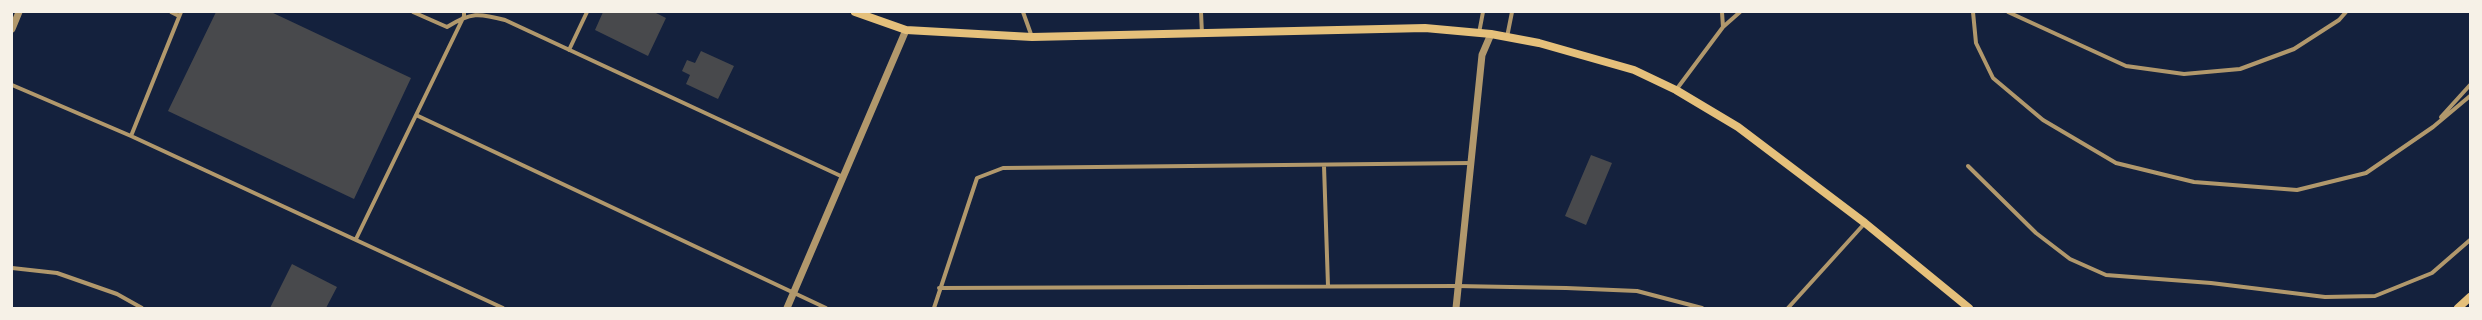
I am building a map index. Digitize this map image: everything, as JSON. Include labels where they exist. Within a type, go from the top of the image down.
[{"type":"main road","points":[[855,12],[906,30],[1032,38],[1426,28],[1491,34],[1539,43],[1634,70],[1676,90],[1738,127],[1865,223],[1969,308]]},
{"type":"main road","points":[[2458,308],[2470,297]]},
{"type":"street","points":[[12,29],[19,12]]},
{"type":"street","points":[[131,136],[180,14],[171,12]]},
{"type":"street","points":[[414,12],[447,27],[464,14],[480,14],[505,20],[844,177]]},
{"type":"street","points":[[569,50],[587,12]]},
{"type":"street","points":[[1023,12],[1032,38]]},
{"type":"street","points":[[1201,12],[1202,34]]},
{"type":"street","points":[[1479,33],[1483,12]]},
{"type":"street","points":[[1507,37],[1512,12]]},
{"type":"street","points":[[1722,12],[1722,27]]},
{"type":"street","points":[[1676,90],[1722,27],[1740,12]]},
{"type":"street","points":[[1974,12],[1976,43],[1993,78],[2043,120],[2116,163],[2194,182],[2297,190],[2366,174],[2432,127],[2470,96]]},
{"type":"street","points":[[2008,12],[2126,66],[2184,74],[2240,69],[2294,49],[2339,20],[2346,12]]},
{"type":"street","points":[[356,239],[464,14]]},
{"type":"street","points":[[787,308],[906,30]]},
{"type":"street","points":[[1456,308],[1456,286],[1482,55],[1491,34]]},
{"type":"street","points":[[12,85],[131,136],[503,308]]},
{"type":"street","points":[[2432,127],[2470,85]]},
{"type":"street","points":[[416,115],[826,308]]},
{"type":"street","points":[[934,308],[939,288],[977,178],[1003,168],[1324,166],[1471,163]]},
{"type":"street","points":[[1324,166],[1328,286]]},
{"type":"street","points":[[1968,166],[2036,233],[2070,259],[2106,275],[2211,283],[2325,297],[2375,296],[2432,273],[2470,240]]},
{"type":"street","points":[[1788,308],[1865,223]]},
{"type":"street","points":[[12,268],[58,273],[116,294],[142,308]]},
{"type":"street","points":[[939,288],[1456,286],[1637,291],[1702,308]]},
{"type":"building","points":[[216,12],[271,12],[411,78],[354,199],[168,111]]},
{"type":"building","points":[[603,12],[654,12],[666,18],[648,56],[595,30]]},
{"type":"building","points":[[701,51],[734,66],[718,99],[686,84],[690,75],[682,71],[687,60],[695,63]]},
{"type":"building","points":[[1591,155],[1612,163],[1586,225],[1565,216]]},
{"type":"building","points":[[292,264],[337,287],[326,308],[270,308]]}]
